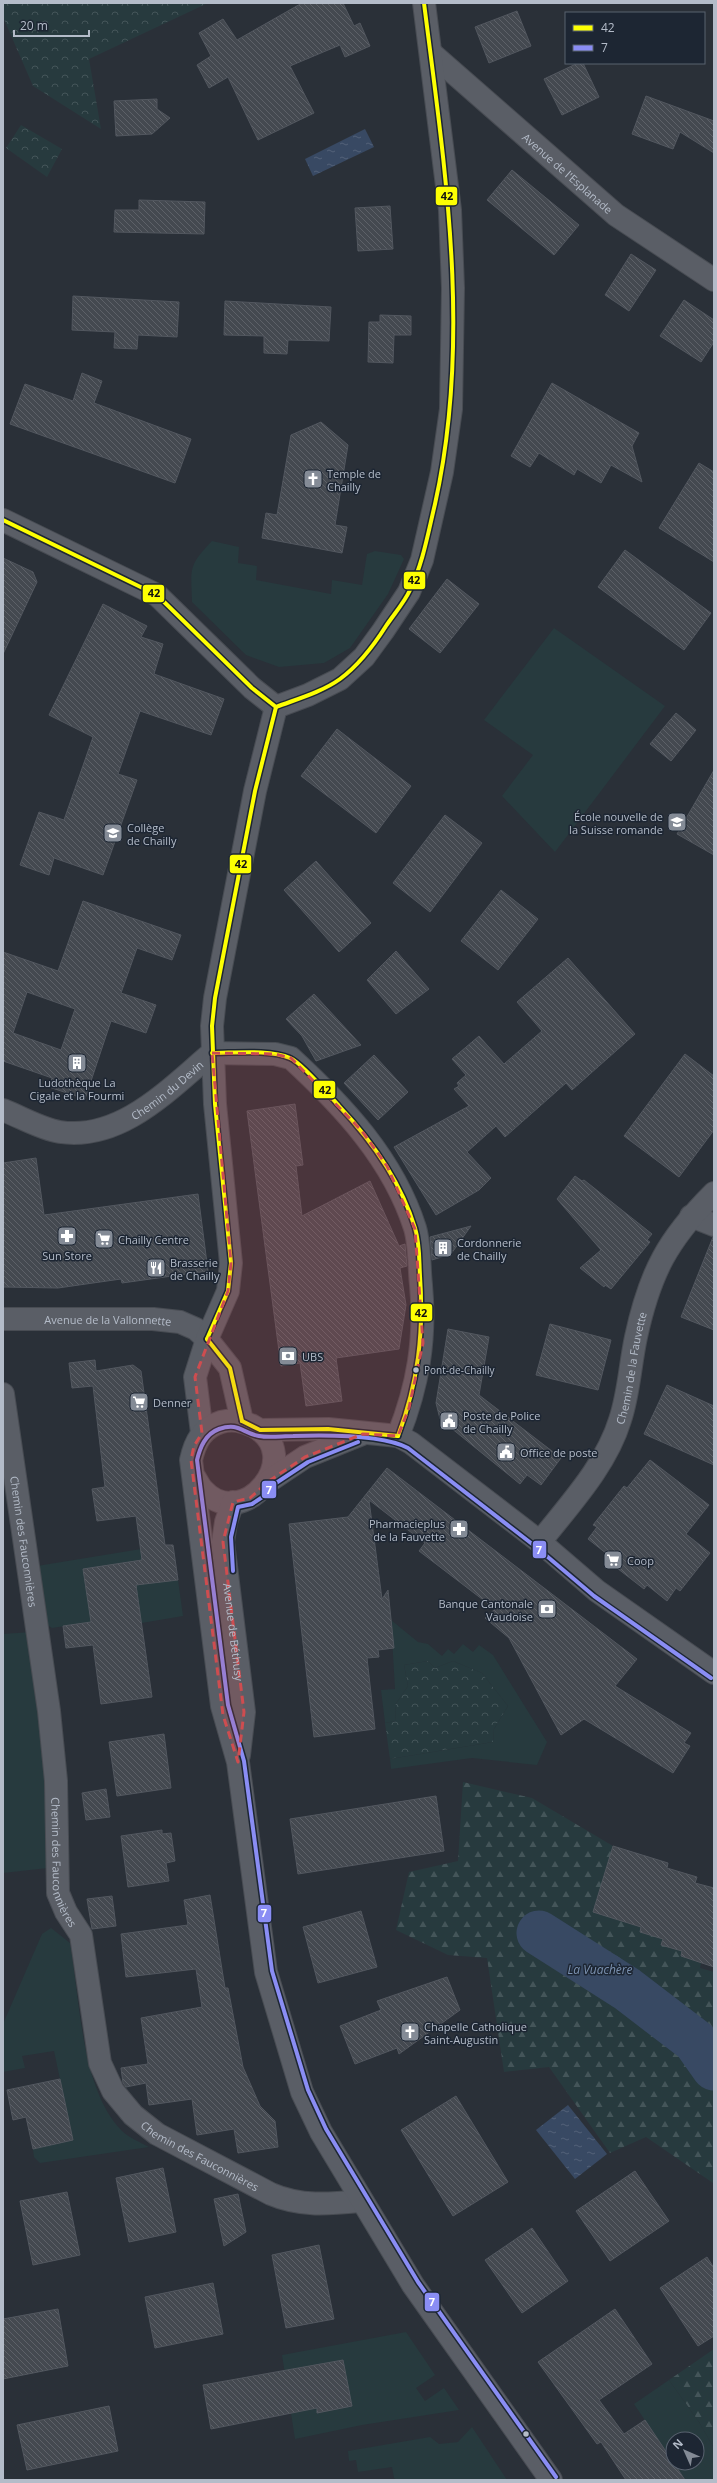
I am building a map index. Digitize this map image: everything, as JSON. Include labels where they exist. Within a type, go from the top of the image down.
[{"type":"street","points":[[276,707],[340,679],[364,657],[409,592],[422,560],[442,472],[451,409],[453,288],[450,210],[424,3]]},
{"type":"street","name":"Avenue de l'Esplanade","points":[[431,53],[616,215],[714,280]]},
{"type":"street","points":[[3,520],[157,595],[252,688],[276,707]]},
{"type":"street","points":[[276,707],[255,791],[215,998],[212,1053],[215,1104],[231,1263],[228,1291],[207,1338],[195,1377],[202,1433],[214,1424],[229,1420],[251,1426],[328,1429],[363,1434],[398,1436],[423,1452],[540,1542],[597,1591],[714,1673]]},
{"type":"street","name":"Chemin du Devin","points":[[3,1110],[59,1132],[84,1133],[108,1127],[138,1113],[212,1053],[275,1054],[291,1058],[362,1131],[387,1166],[415,1229],[422,1301],[423,1343],[409,1408],[398,1436]]},
{"type":"street","name":"Chemin de la Fauvette","points":[[540,1542],[603,1457],[620,1422],[629,1386],[636,1337],[653,1274],[672,1239],[691,1216],[714,1193]]},
{"type":"street","points":[[691,1216],[714,1224]]},
{"type":"street","name":"Avenue de la Vallonnette","points":[[3,1319],[170,1320],[196,1329],[207,1338],[230,1368],[251,1426]]},
{"type":"street","name":"Chemin des Fauconnières","points":[[3,1394],[7,1456],[49,1711],[56,1780],[58,1893],[66,1912],[81,1935],[100,2063],[110,2085],[133,2115],[157,2134],[288,2202],[320,2204],[362,2201]]},
{"type":"street","points":[[193,1475],[204,1491],[219,1500],[233,1502],[250,1498],[261,1491],[269,1480],[274,1466],[272,1450],[251,1426]]},
{"type":"street","name":"Avenue de Béthusy","points":[[202,1433],[194,1446],[191,1460],[222,1706],[238,1762],[268,1978],[302,2092],[321,2132],[413,2285],[551,2480]]},
{"type":"street","points":[[269,1480],[305,1457],[363,1434]]},
{"type":"street","name":"Avenue de Béthusy","points":[[233,1502],[226,1522],[223,1542],[244,1712],[238,1762]]},
{"type":"highlighted area","points":[[212,1053],[275,1054],[291,1058],[362,1131],[387,1166],[415,1229],[423,1343],[409,1408],[398,1436],[363,1434],[305,1457],[269,1481],[250,1498],[233,1502],[223,1542],[244,1712],[238,1762],[223,1715],[191,1460],[194,1446],[202,1433],[195,1377],[228,1291],[231,1263]]},
{"type":"green space","points":[[3,3],[208,3],[89,59],[101,129],[33,86],[3,17]]},
{"type":"green space","points":[[21,125],[62,149],[47,177],[6,148]]},
{"type":"green space","points":[[212,541],[239,547],[238,563],[257,566],[256,580],[331,594],[332,580],[362,585],[367,554],[375,551],[401,555],[404,559],[388,594],[350,648],[324,663],[279,667],[246,655],[192,602],[191,582],[193,568],[199,556]]},
{"type":"green space","points":[[554,628],[665,706],[555,852],[502,796],[533,755],[484,720]]},
{"type":"green space","points":[[141,1549],[178,1580],[183,1616],[124,1626],[125,1639],[88,1646],[84,1623],[52,1628],[46,1624],[37,1566]]},
{"type":"green space","points":[[391,1620],[418,1642],[428,1644],[442,1656],[448,1649],[454,1654],[463,1644],[473,1652],[479,1645],[493,1655],[547,1742],[537,1765],[472,1758],[391,1769],[390,1759],[493,1742],[494,1729],[508,1706],[482,1673],[453,1661],[435,1668],[428,1661],[404,1665],[408,1686],[395,1705],[396,1721],[385,1723],[381,1690],[395,1689]]},
{"type":"green space","points":[[32,1632],[48,1747],[48,1868],[3,1873],[3,1634]]},
{"type":"green space","points":[[428,1661],[435,1668],[453,1661],[482,1673],[508,1706],[494,1729],[493,1742],[390,1759],[385,1723],[396,1721],[395,1705],[408,1686],[404,1665]]},
{"type":"green space","points":[[463,1782],[532,1798],[613,1846],[593,1912],[641,1927],[640,1932],[663,1939],[661,1945],[682,1951],[681,1956],[701,1963],[700,1968],[714,1972],[714,2189],[713,2183],[646,2137],[610,2153],[549,2067],[504,2072],[487,1958],[448,1955],[396,1930],[409,1872],[458,1861]]},
{"type":"green space","points":[[51,1928],[70,1943],[84,2043],[98,2092],[108,2113],[122,2131],[131,2138],[149,2147],[40,2163],[34,2157],[33,2149],[73,2140],[54,2051],[22,2056],[25,2068],[3,2072],[3,2024],[42,1934]]},
{"type":"green space","points":[[406,2332],[435,2375],[416,2388],[425,2401],[444,2388],[459,2410],[362,2425],[295,2439],[282,2355]]},
{"type":"green space","points":[[714,2349],[714,2448],[705,2431],[669,2380]]},
{"type":"green space","points":[[669,2380],[704,2431],[665,2431],[665,2450],[634,2404]]},
{"type":"green space","points":[[472,2427],[507,2480],[397,2480],[394,2478],[392,2467],[358,2472],[356,2460],[349,2461],[348,2451],[430,2437],[439,2444],[458,2442]]},
{"type":"green space","points":[[705,2432],[714,2448],[714,2480],[679,2480],[683,2477],[679,2471],[705,2471]]},
{"type":"water","points":[[365,129],[374,147],[313,176],[305,159]]},
{"type":"water","name":"La Vuachère","points":[[588,1947],[606,1951],[620,1958],[628,1970],[629,1979],[627,1989],[606,1991],[591,1988],[563,1966],[569,1951]]},
{"type":"water","points":[[568,2105],[607,2154],[575,2179],[536,2130]]},
{"type":"building","points":[[302,3],[343,3],[354,26],[360,23],[370,46],[345,57],[340,45],[290,66],[314,113],[258,140],[228,77],[209,88],[197,65],[211,56],[199,33],[223,19],[237,40]]},
{"type":"building","points":[[517,11],[531,46],[489,63],[475,27]]},
{"type":"building","points":[[576,64],[583,64],[599,97],[562,115],[544,79]]},
{"type":"building","points":[[646,96],[714,121],[714,153],[680,132],[673,149],[632,134]]},
{"type":"building","points":[[157,99],[157,109],[170,118],[152,134],[116,136],[114,101]]},
{"type":"building","points":[[512,170],[579,225],[554,255],[487,200]]},
{"type":"building","points":[[139,200],[205,202],[204,234],[114,232],[115,210],[139,210]]},
{"type":"building","points":[[390,206],[393,249],[358,251],[355,208]]},
{"type":"building","points":[[631,254],[656,270],[629,311],[605,295]]},
{"type":"building","points":[[73,296],[179,302],[177,337],[138,335],[137,349],[114,348],[115,332],[72,330]]},
{"type":"building","points":[[684,300],[714,320],[714,342],[701,362],[660,336]]},
{"type":"building","points":[[225,301],[331,307],[329,341],[288,340],[287,354],[264,353],[264,336],[224,335]]},
{"type":"building","points":[[380,315],[411,316],[411,335],[394,335],[393,363],[368,362],[369,322],[380,322]]},
{"type":"building","points":[[82,373],[102,381],[94,403],[191,439],[175,483],[10,424],[25,384],[73,401]]},
{"type":"building","points":[[552,383],[639,433],[632,446],[642,482],[611,465],[601,483],[577,469],[574,475],[539,453],[530,467],[511,456]]},
{"type":"building","name":"Temple de Chailly","points":[[321,422],[348,445],[335,525],[347,527],[342,553],[262,538],[266,513],[277,515],[291,435]]},
{"type":"building","points":[[699,463],[714,472],[714,562],[659,528]]},
{"type":"building","points":[[625,550],[711,613],[684,650],[598,587]]},
{"type":"building","points":[[3,558],[33,572],[37,582],[3,654]]},
{"type":"building","points":[[447,579],[479,604],[440,653],[409,629]]},
{"type":"building","points":[[103,604],[147,626],[141,637],[163,644],[154,674],[224,699],[211,735],[140,711],[118,774],[137,780],[103,875],[54,858],[49,875],[20,865],[39,812],[64,820],[93,737],[49,715]]},
{"type":"building","points":[[676,713],[696,730],[671,761],[650,744]]},
{"type":"building","points":[[337,729],[411,786],[376,833],[301,776]]},
{"type":"building","points":[[714,770],[714,855],[677,834]]},
{"type":"building","points":[[445,815],[482,843],[430,912],[393,883]]},
{"type":"building","points":[[316,861],[371,923],[339,952],[284,890]]},
{"type":"building","points":[[501,890],[538,919],[498,970],[461,941]]},
{"type":"building","points":[[83,901],[181,935],[172,960],[137,948],[121,993],[156,1005],[146,1033],[111,1021],[85,1099],[49,1087],[52,1078],[3,1061],[3,952],[58,971]],"holes":[[[27,992],[75,1009],[61,1050],[13,1033]]]},
{"type":"building","points":[[396,951],[429,989],[396,1014],[367,980]]},
{"type":"building","points":[[568,958],[635,1034],[572,1090],[566,1083],[505,1137],[496,1126],[467,1152],[491,1178],[479,1190],[436,1215],[394,1147],[469,1106],[454,1089],[459,1086],[457,1083],[466,1075],[452,1059],[479,1036],[504,1064],[542,1031],[517,1002]]},
{"type":"building","points":[[314,994],[361,1045],[316,1061],[302,1036],[286,1019]]},
{"type":"building","points":[[685,1054],[714,1076],[714,1130],[679,1177],[624,1136]]},
{"type":"building","points":[[374,1055],[408,1092],[378,1120],[344,1083]]},
{"type":"building","points":[[295,1104],[303,1165],[296,1166],[302,1216],[370,1181],[399,1246],[405,1244],[407,1266],[400,1268],[406,1305],[399,1349],[336,1358],[342,1401],[306,1406],[300,1363],[281,1366],[247,1111]]},
{"type":"building","name":"Chailly Centre","points":[[36,1158],[44,1215],[198,1194],[208,1271],[122,1283],[121,1279],[58,1288],[3,1287],[3,1163]]},
{"type":"building","points":[[575,1176],[582,1181],[584,1180],[652,1234],[647,1240],[650,1242],[611,1289],[605,1285],[604,1287],[580,1268],[601,1250],[557,1199]]},
{"type":"building","name":"Cordonnerie de Chailly","points":[[471,1226],[451,1254],[432,1260],[430,1237]]},
{"type":"building","points":[[714,1237],[714,1330],[681,1317]]},
{"type":"building","points":[[550,1324],[611,1340],[598,1390],[536,1375]]},
{"type":"building","points":[[448,1329],[489,1337],[479,1395],[561,1458],[541,1485],[527,1475],[520,1484],[440,1419],[436,1403]]},
{"type":"building","points":[[95,1360],[96,1371],[133,1365],[141,1371],[165,1545],[173,1545],[178,1580],[136,1585],[152,1697],[101,1704],[93,1645],[66,1648],[63,1626],[91,1622],[83,1569],[142,1560],[136,1516],[97,1521],[92,1489],[105,1487],[93,1386],[72,1388],[69,1363]]},
{"type":"building","points":[[667,1385],[714,1406],[714,1465],[644,1434]]},
{"type":"building","points":[[650,1460],[709,1505],[686,1534],[710,1553],[680,1591],[676,1588],[667,1601],[647,1585],[644,1589],[604,1558],[607,1554],[588,1539],[597,1527],[593,1525],[624,1486],[627,1488]]},
{"type":"building","points":[[387,1468],[637,1659],[615,1686],[691,1733],[684,1743],[690,1746],[673,1773],[584,1719],[561,1735],[509,1638],[485,1618],[495,1609],[419,1551],[425,1543],[369,1500],[382,1599],[388,1590],[394,1648],[378,1650],[379,1657],[367,1658],[375,1729],[314,1737],[289,1524],[348,1517]]},
{"type":"building","points":[[164,1734],[171,1788],[117,1796],[109,1742]]},
{"type":"building","points":[[106,1789],[110,1817],[86,1820],[82,1793]]},
{"type":"building","points":[[436,1796],[444,1851],[298,1874],[290,1819]]},
{"type":"building","points":[[162,1830],[162,1834],[171,1833],[175,1861],[166,1863],[169,1881],[128,1887],[121,1836]]},
{"type":"building","points":[[613,1846],[668,1863],[667,1868],[697,1877],[695,1883],[714,1888],[714,1967],[681,1956],[682,1951],[661,1945],[663,1939],[640,1932],[641,1927],[593,1912]]},
{"type":"building","points":[[210,1895],[225,1988],[228,1988],[243,2067],[260,2106],[275,2121],[278,2147],[238,2153],[234,2129],[197,2135],[192,2099],[149,2105],[146,2083],[126,2087],[123,2083],[121,2068],[148,2064],[141,2018],[202,2007],[196,1969],[126,1977],[121,1934],[188,1925],[184,1900]]},
{"type":"building","points":[[112,1896],[116,1926],[92,1929],[87,1899]]},
{"type":"building","points":[[361,1911],[377,1967],[318,1983],[303,1927]]},
{"type":"building","name":"Chapelle Catholique Saint-Augustin","points":[[447,1977],[460,2010],[399,2054],[397,2048],[355,2064],[340,2026],[381,2010],[377,2001]]},
{"type":"building","points":[[60,2079],[73,2140],[33,2149],[26,2117],[13,2120],[7,2090]]},
{"type":"building","points":[[456,2096],[508,2182],[453,2216],[401,2130]]},
{"type":"building","points":[[163,2168],[176,2232],[129,2242],[116,2178]]},
{"type":"building","points":[[635,2171],[669,2221],[610,2261],[576,2211]]},
{"type":"building","points":[[67,2192],[80,2255],[33,2265],[20,2201]]},
{"type":"building","points":[[238,2194],[246,2232],[224,2246],[214,2199]]},
{"type":"building","points":[[532,2228],[568,2281],[522,2313],[485,2260]]},
{"type":"building","points":[[319,2245],[334,2319],[286,2328],[272,2255]]},
{"type":"building","points":[[707,2257],[714,2268],[714,2336],[698,2346],[660,2288]]},
{"type":"building","points":[[213,2283],[223,2334],[155,2348],[145,2297]]},
{"type":"building","points":[[58,2309],[68,2366],[3,2379],[3,2319]]},
{"type":"building","points":[[615,2309],[652,2364],[599,2400],[624,2434],[645,2420],[665,2450],[665,2471],[679,2471],[685,2480],[626,2480],[601,2442],[597,2444],[538,2362]]},
{"type":"building","points":[[343,2360],[352,2406],[317,2413],[317,2408],[211,2429],[203,2385]]},
{"type":"building","points":[[109,2406],[118,2451],[27,2470],[17,2425]]},
{"type":"waterway","name":"La Vuachère","points":[[539,1933],[627,1989],[695,2041],[714,2068]]},
{"type":"transit line","name":"42","points":[[276,707],[309,695],[333,684],[354,667],[371,647],[408,595],[415,580],[422,559],[435,504],[446,442],[452,379],[453,316],[451,254],[446,191],[440,128],[424,3]]},
{"type":"transit line","name":"42","points":[[3,520],[157,595],[252,688],[276,707]]},
{"type":"transit line","name":"42","points":[[207,1339],[228,1291],[231,1263],[215,1104],[212,1026],[215,998],[255,791],[276,707]]},
{"type":"transit line","name":"42","points":[[212,1053],[262,1052],[282,1055],[295,1061],[315,1080],[363,1133],[394,1178],[402,1194],[418,1240],[421,1318],[415,1377],[398,1436]]},
{"type":"transit line","name":"42","points":[[207,1339],[230,1368],[242,1421]]},
{"type":"transit line","name":"42","points":[[242,1421],[260,1430],[328,1429],[398,1436]]},
{"type":"transit line","name":"7","points":[[556,2477],[418,2282],[326,2129],[308,2090],[272,1971],[244,1761],[228,1705],[197,1460],[202,1446],[210,1434],[214,1431],[226,1427],[236,1427],[253,1435],[263,1437],[320,1435],[352,1436],[383,1440],[397,1443],[408,1448],[536,1547],[594,1596],[711,1678]]},
{"type":"transit line","name":"7","points":[[233,1571],[231,1537],[238,1507],[252,1504],[264,1496],[273,1485],[308,1462],[358,1442]]},
{"type":"place","name":"Temple de Chailly","points":[[313,479]]},
{"type":"place","name":"École nouvelle de la Suisse romande","points":[[677,822]]},
{"type":"place","name":"Collège de Chailly","points":[[113,833]]},
{"type":"place","name":"Ludothèque La Cigale et la Fourmi","points":[[77,1063]]},
{"type":"place","name":"Sun Store","points":[[67,1236]]},
{"type":"place","name":"Chailly Centre","points":[[104,1239]]},
{"type":"place","name":"Cordonnerie de Chailly","points":[[443,1248]]},
{"type":"place","name":"Brasserie de Chailly","points":[[156,1268]]},
{"type":"place","name":"UBS","points":[[288,1356]]},
{"type":"place","name":"Pont-de-Chailly","points":[[416,1370]]},
{"type":"place","name":"Denner","points":[[139,1402]]},
{"type":"place","name":"Poste de Police de Chailly","points":[[449,1421]]},
{"type":"place","name":"Office de poste","points":[[506,1452]]},
{"type":"place","name":"Pharmacieplus de la Fauvette","points":[[459,1529]]},
{"type":"place","name":"Coop","points":[[613,1560]]},
{"type":"place","name":"Banque Cantonale Vaudoise","points":[[547,1609]]},
{"type":"place","name":"Chapelle Catholique Saint-Augustin","points":[[410,2032]]}]
